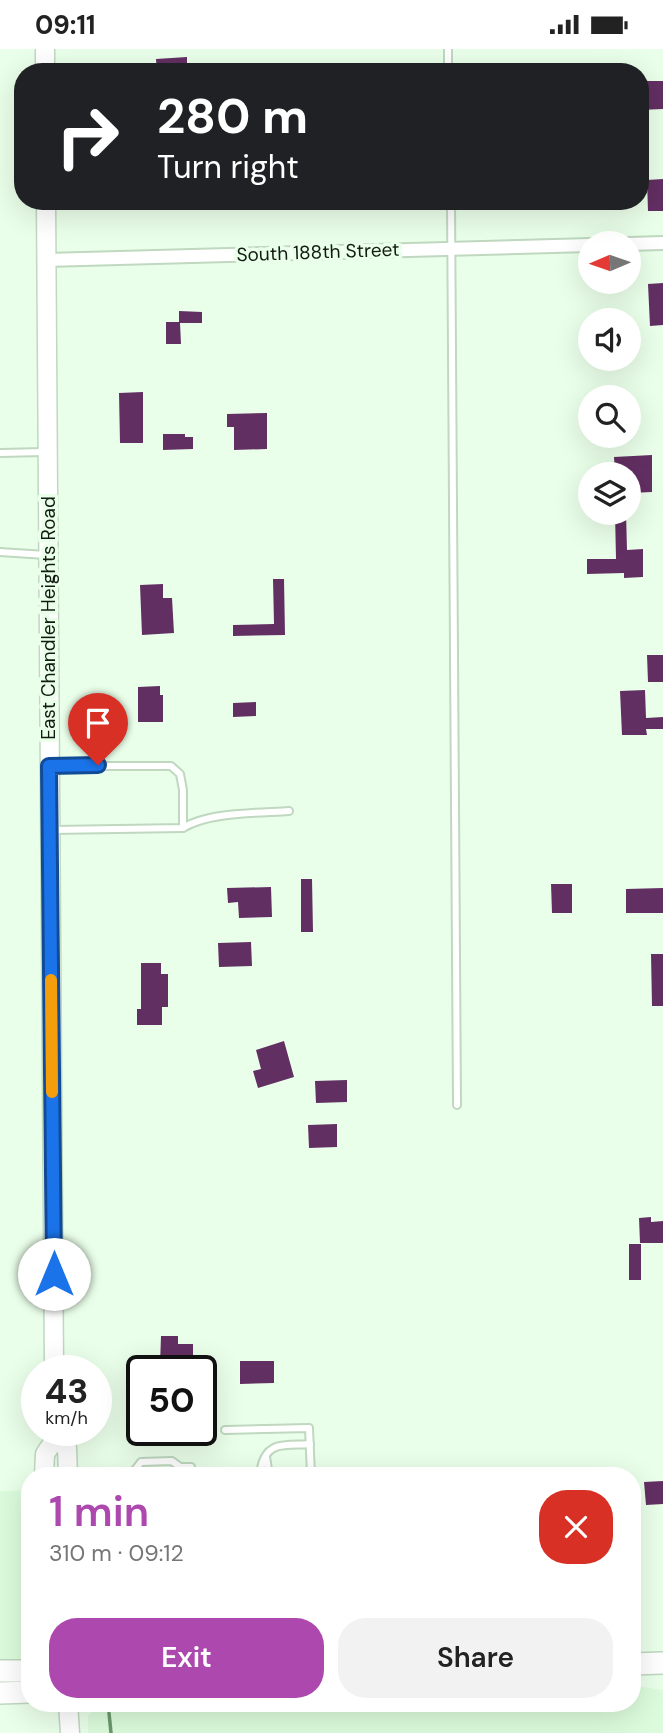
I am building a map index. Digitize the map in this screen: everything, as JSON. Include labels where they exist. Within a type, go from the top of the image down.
[{"type":"main road","name":"East Chandler Heights Road","points":[[46,210],[54,1355]]},
{"type":"main road","points":[[44,1467],[44,1454],[48,1446]]},
{"type":"main road","points":[[65,1446],[68,1467]]},
{"type":"main road","points":[[641,1664],[663,1663]]},
{"type":"main road","points":[[0,1671],[21,1671]]},
{"type":"main road","points":[[0,1693],[21,1692]]},
{"type":"main road","points":[[68,1712],[69,1733]]},
{"type":"street","points":[[641,244],[663,243]]},
{"type":"street","name":"South 188th Street","points":[[46,260],[578,245]]},
{"type":"lane","points":[[451,210],[457,1105]]},
{"type":"lane","points":[[0,453],[47,452]]},
{"type":"lane","points":[[0,552],[48,555]]},
{"type":"lane","points":[[49,766],[171,766],[180,774],[183,790],[183,828]]},
{"type":"lane","points":[[50,830],[183,828],[194,821],[289,811]]},
{"type":"lane","points":[[225,1430],[309,1428],[311,1467]]},
{"type":"lane","points":[[262,1467],[265,1455],[275,1447],[310,1444]]},
{"type":"lane","points":[[265,1455],[267,1467]]},
{"type":"lane","points":[[137,1467],[141,1462],[172,1461],[180,1467],[191,1467]]},
{"type":"shaded area","points":[[21,1490],[21,1661],[0,1661],[0,1491]]},
{"type":"shaded area","points":[[641,1687],[663,1690],[663,1733],[88,1733],[88,1716],[91,1712],[641,1712]]},
{"type":"building","points":[[187,57],[187,63],[156,63],[156,59]]},
{"type":"building","points":[[649,81],[663,81],[663,109],[649,110]]},
{"type":"building","points":[[663,179],[663,211],[648,211],[649,180]]},
{"type":"building","points":[[663,283],[663,325],[650,326],[648,284]]},
{"type":"building","points":[[179,311],[202,312],[202,323],[180,323],[181,344],[166,344],[166,322],[179,322]]},
{"type":"building","points":[[143,392],[143,443],[120,443],[119,393]]},
{"type":"building","points":[[267,413],[267,449],[234,450],[234,427],[227,427],[227,414]]},
{"type":"building","points":[[163,434],[185,434],[185,437],[193,437],[193,449],[163,450]]},
{"type":"building","points":[[652,455],[652,492],[641,493],[641,462],[614,462],[614,457]]},
{"type":"building","points":[[615,525],[626,525],[627,550],[643,549],[643,577],[624,578],[624,573],[587,574],[587,559],[616,559]]},
{"type":"building","points":[[273,579],[284,579],[285,635],[233,636],[233,625],[274,624]]},
{"type":"building","points":[[163,584],[163,598],[172,598],[174,633],[142,635],[140,585]]},
{"type":"building","points":[[647,655],[663,655],[663,682],[648,682]]},
{"type":"building","points":[[160,686],[160,695],[163,695],[163,722],[138,722],[138,687]]},
{"type":"building","points":[[645,690],[646,718],[663,717],[663,729],[646,729],[647,735],[622,735],[620,691]]},
{"type":"building","points":[[256,702],[256,716],[233,717],[233,703]]},
{"type":"building","points":[[301,879],[312,879],[313,932],[301,932]]},
{"type":"building","points":[[551,884],[572,884],[572,913],[552,913]]},
{"type":"building","points":[[271,887],[272,917],[239,918],[238,902],[228,903],[227,888]]},
{"type":"building","points":[[663,888],[663,913],[626,913],[626,889]]},
{"type":"building","points":[[251,942],[252,966],[219,967],[218,943]]},
{"type":"building","points":[[651,954],[663,954],[663,1006],[652,1006]]},
{"type":"building","points":[[141,963],[161,963],[161,974],[168,974],[168,1007],[162,1007],[162,1025],[137,1025],[137,1009],[141,1009]]},
{"type":"building","points":[[284,1041],[294,1077],[258,1088],[253,1071],[261,1069],[256,1050]]},
{"type":"building","points":[[347,1080],[347,1102],[316,1103],[315,1081]]},
{"type":"building","points":[[337,1124],[337,1147],[309,1148],[308,1125]]},
{"type":"building","points":[[651,1217],[651,1222],[663,1221],[663,1243],[640,1243],[639,1218]]},
{"type":"building","points":[[629,1244],[641,1244],[641,1280],[629,1280]]},
{"type":"building","points":[[161,1336],[178,1336],[178,1344],[193,1344],[193,1355],[160,1355]]},
{"type":"building","points":[[240,1361],[274,1361],[274,1383],[240,1384]]},
{"type":"building","points":[[663,1481],[663,1504],[646,1505],[644,1482]]},
{"type":"waterway","points":[[109,1713],[111,1733]]},
{"type":"slow traffic","points":[[51,980],[52,1092]]},
{"type":"route","points":[[54,1274],[49,766],[98,765]]}]
